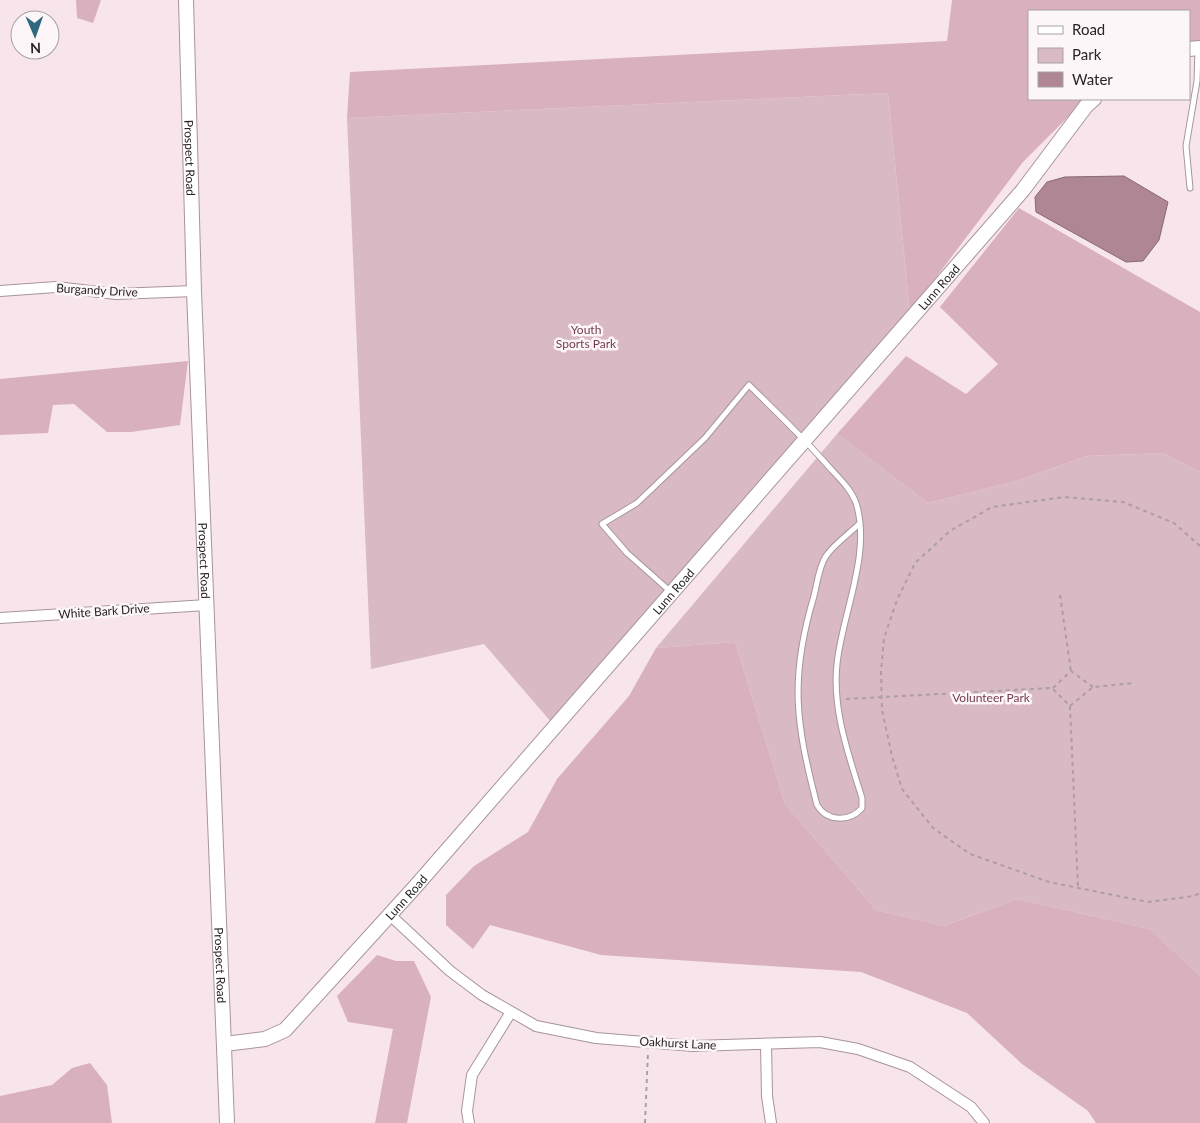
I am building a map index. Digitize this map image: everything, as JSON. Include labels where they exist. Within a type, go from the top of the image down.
[{"type":"street","name":"Prospect Road","points":[[186,0],[194,291],[225,1044],[226,1123]]},
{"type":"street","name":"Lunn Road","points":[[225,1044],[265,1039],[285,1030],[672,593],[1023,190],[1086,106],[1093,100]]},
{"type":"street","name":"Burgandy Drive","points":[[0,291],[56,287],[116,294],[194,291]]},
{"type":"street","name":"White Bark Drive","points":[[0,618],[207,605]]},
{"type":"street","name":"Oakhurst Lane","points":[[389,914],[450,971],[482,995],[536,1026],[596,1038],[693,1046],[820,1042],[858,1049],[910,1067],[971,1107],[984,1123]]},
{"type":"street","points":[[468,1123],[467,1111],[472,1075],[511,1012]]},
{"type":"street","points":[[766,1044],[767,1096],[771,1123]]},
{"type":"lane","points":[[1190,188],[1186,146],[1197,81],[1195,49]]},
{"type":"lane","points":[[1193,104],[1200,103]]},
{"type":"lane","points":[[672,593],[627,553],[602,524],[637,503],[705,438],[749,385],[805,440],[849,489],[856,503],[859,524],[859,558],[841,633],[836,667],[843,738],[862,798],[862,808],[856,814],[831,818],[822,814],[817,806],[802,748],[797,704],[798,665],[804,628],[825,556],[859,524]]},
{"type":"path","points":[[1200,546],[1174,523],[1123,502],[1064,497],[992,507],[950,531],[915,563],[897,600],[884,638],[881,672],[882,698],[892,756],[902,789],[933,828],[970,854],[1048,882],[1148,902],[1194,896],[1200,893]]},
{"type":"path","points":[[1060,595],[1071,671],[1093,687]]},
{"type":"path","points":[[838,700],[1052,688],[1071,671]]},
{"type":"path","points":[[1070,706],[1093,687],[1135,684]]},
{"type":"path","points":[[1052,688],[1070,706],[1078,888]]},
{"type":"path","points":[[645,1123],[648,1042]]},
{"type":"green space","name":"Youth Sports Park","points":[[888,93],[910,312],[552,723],[484,644],[371,669],[347,118]]},
{"type":"green space","name":"Volunteer Park","points":[[837,434],[928,503],[1013,482],[1087,456],[1163,453],[1200,472],[1200,976],[1150,929],[1017,899],[944,926],[876,910],[785,804],[735,642],[656,648]]},
{"type":"shaded area","points":[[76,0],[101,0],[93,23],[77,18]]},
{"type":"shaded area","points":[[952,0],[1200,0],[1200,44],[1190,46],[1190,10],[1028,10],[1028,100],[1085,100],[1023,162],[910,312],[888,93],[347,118],[350,72],[947,41]]},
{"type":"shaded area","points":[[1019,208],[1200,312],[1200,472],[1163,453],[1087,456],[1013,482],[928,503],[837,434],[906,356],[966,394],[998,364],[940,307]]},
{"type":"shaded area","points":[[188,361],[180,425],[131,432],[107,432],[74,404],[53,405],[48,433],[0,435],[0,379]]},
{"type":"shaded area","points":[[735,642],[785,804],[876,910],[944,926],[1017,899],[1150,929],[1200,976],[1200,1123],[1096,1123],[1088,1111],[1022,1064],[967,1013],[861,972],[601,955],[490,925],[473,949],[446,925],[446,895],[474,866],[528,832],[557,779],[629,696],[656,648]]},
{"type":"shaded area","points":[[377,955],[396,961],[414,961],[431,997],[407,1123],[375,1123],[393,1029],[348,1022],[337,996]]},
{"type":"shaded area","points":[[90,1063],[107,1085],[112,1123],[0,1123],[0,1096],[52,1085],[72,1068]]},
{"type":"water","points":[[1124,176],[1168,202],[1159,240],[1143,261],[1126,262],[1036,212],[1035,197],[1047,182],[1065,177]]}]
